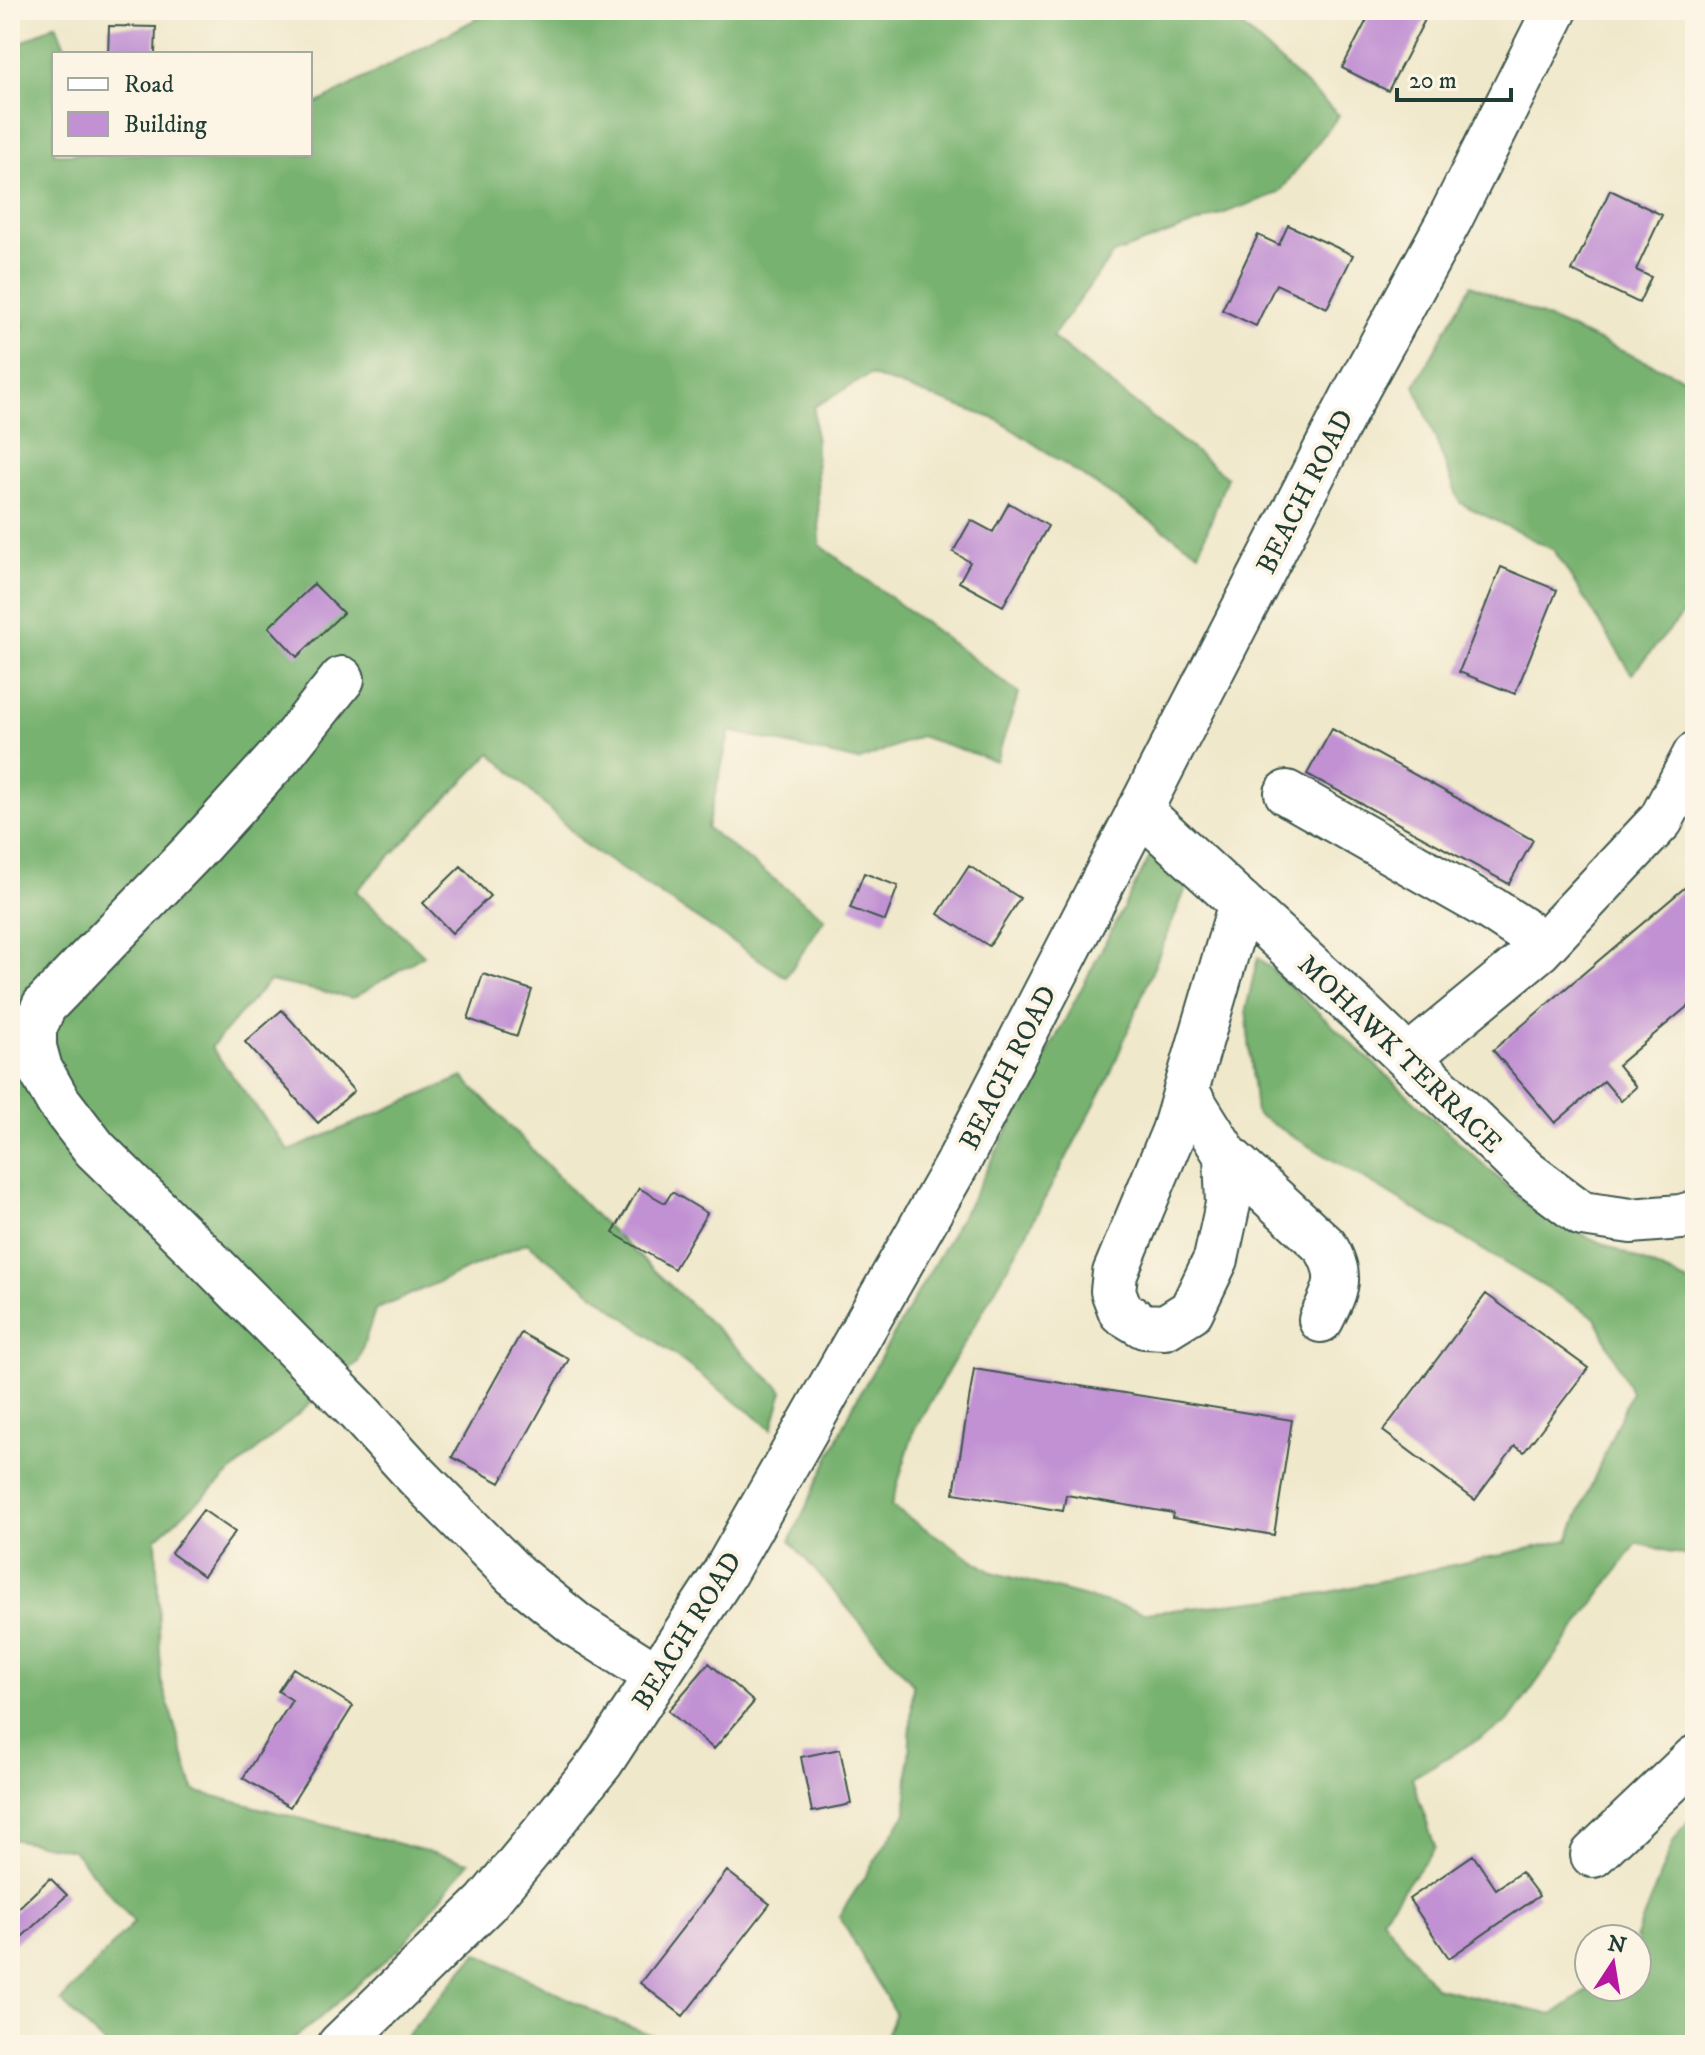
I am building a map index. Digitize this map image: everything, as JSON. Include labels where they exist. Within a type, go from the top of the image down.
[{"type":"street","name":"BEACH ROAD","points":[[340,2045],[486,1903],[601,1762],[724,1574],[961,1157],[1355,393],[1449,221],[1555,10]]},
{"type":"street","points":[[342,679],[282,754],[194,851],[44,1006],[34,1029],[34,1047],[40,1069],[58,1101],[95,1149],[324,1377],[515,1575],[578,1626],[657,1676]]},
{"type":"street","points":[[1408,1058],[1544,944],[1661,820],[1695,755]]},
{"type":"street","points":[[1287,793],[1491,909],[1544,944]]},
{"type":"street","name":"MOHAWK TERRACE","points":[[1139,810],[1408,1058],[1526,1172],[1582,1214],[1631,1221],[1695,1213]]},
{"type":"street","points":[[1226,1155],[1228,1204],[1216,1259],[1191,1311],[1165,1327],[1144,1326],[1121,1312],[1113,1291],[1115,1273],[1174,1131],[1241,903]]},
{"type":"street","points":[[1186,1091],[1226,1155],[1325,1246],[1334,1261],[1337,1277],[1335,1291],[1321,1320]]},
{"type":"street","points":[[1593,1855],[1695,1758]]},
{"type":"green space","points":[[493,10],[1224,10],[1339,115],[1279,193],[1113,254],[1052,337],[1227,477],[1199,553],[998,420],[870,375],[814,407],[820,545],[1019,693],[996,761],[920,736],[858,761],[730,731],[707,828],[825,918],[786,977],[588,847],[491,753],[356,891],[424,955],[353,998],[269,981],[211,1047],[289,1151],[463,1077],[597,1217],[783,1391],[772,1429],[527,1243],[375,1310],[358,1362],[156,1538],[161,1680],[194,1791],[469,1862],[401,1947],[285,2045],[105,2045],[61,2001],[134,1922],[73,1850],[10,1839],[10,340],[23,329],[10,268],[10,49],[56,24],[67,52],[52,52],[52,156],[312,156],[312,106]]},
{"type":"green space","points":[[1471,285],[1695,383],[1695,600],[1632,674],[1554,550],[1460,503],[1415,385]]},
{"type":"green space","points":[[1154,849],[1187,886],[1109,1077],[1015,1255],[914,1430],[891,1506],[992,1572],[1145,1613],[1325,1593],[1568,1540],[1631,1392],[1595,1317],[1256,1114],[1246,1009],[1258,957],[1537,1214],[1695,1285],[1695,1558],[1637,1543],[1508,1722],[1412,1778],[1435,1847],[1382,1918],[1435,1987],[1552,2015],[1573,2001],[1653,2003],[1653,1923],[1641,1923],[1674,1840],[1695,1812],[1695,2045],[882,2045],[895,2013],[839,1916],[906,1813],[913,1684],[790,1541],[855,1402],[976,1191]]},
{"type":"green space","points":[[477,1953],[609,2019],[679,2045],[399,2045]]},
{"type":"building","points":[[1372,10],[1430,10],[1388,91],[1342,68]]},
{"type":"building","points":[[109,26],[156,27],[155,52],[108,52]]},
{"type":"building","points":[[1610,190],[1662,215],[1636,270],[1651,277],[1639,303],[1572,271]]},
{"type":"building","points":[[1288,225],[1353,255],[1327,308],[1276,284],[1256,326],[1222,310],[1258,235],[1279,245]]},
{"type":"building","points":[[1009,503],[1048,526],[1003,606],[959,582],[970,562],[953,552],[971,520],[993,532]]},
{"type":"building","points":[[1501,567],[1557,590],[1515,694],[1459,672]]},
{"type":"building","points":[[314,584],[343,613],[297,657],[269,627]]},
{"type":"building","points":[[1332,729],[1533,840],[1509,884],[1307,774]]},
{"type":"building","points":[[461,866],[490,896],[452,933],[423,903]]},
{"type":"building","points":[[969,866],[1020,898],[989,946],[938,914]]},
{"type":"building","points":[[864,873],[898,886],[885,921],[850,908]]},
{"type":"building","points":[[1695,879],[1695,1000],[1618,1065],[1636,1087],[1621,1101],[1604,1081],[1555,1123],[1493,1050]]},
{"type":"building","points":[[483,974],[532,990],[517,1036],[468,1019]]},
{"type":"building","points":[[282,1010],[354,1091],[318,1123],[245,1042]]},
{"type":"building","points":[[639,1188],[665,1203],[672,1192],[707,1213],[674,1269],[613,1233]]},
{"type":"building","points":[[1486,1294],[1588,1368],[1524,1452],[1515,1446],[1475,1500],[1383,1431]]},
{"type":"building","points":[[521,1333],[569,1359],[500,1483],[452,1457]]},
{"type":"building","points":[[974,1369],[1292,1420],[1274,1535],[1172,1518],[1173,1513],[1066,1495],[1063,1511],[954,1493]]},
{"type":"building","points":[[203,1510],[235,1532],[203,1576],[171,1553]]},
{"type":"building","points":[[709,1663],[754,1702],[714,1749],[668,1711]]},
{"type":"building","points":[[293,1668],[353,1706],[290,1807],[243,1778],[292,1700],[278,1691]]},
{"type":"building","points":[[840,1749],[851,1804],[812,1812],[801,1757]]},
{"type":"building","points":[[1473,1855],[1496,1889],[1521,1872],[1539,1896],[1449,1958],[1409,1899]]},
{"type":"building","points":[[727,1871],[770,1904],[683,2016],[640,1983]]},
{"type":"building","points":[[50,1878],[67,1895],[10,1948],[10,1916]]}]
